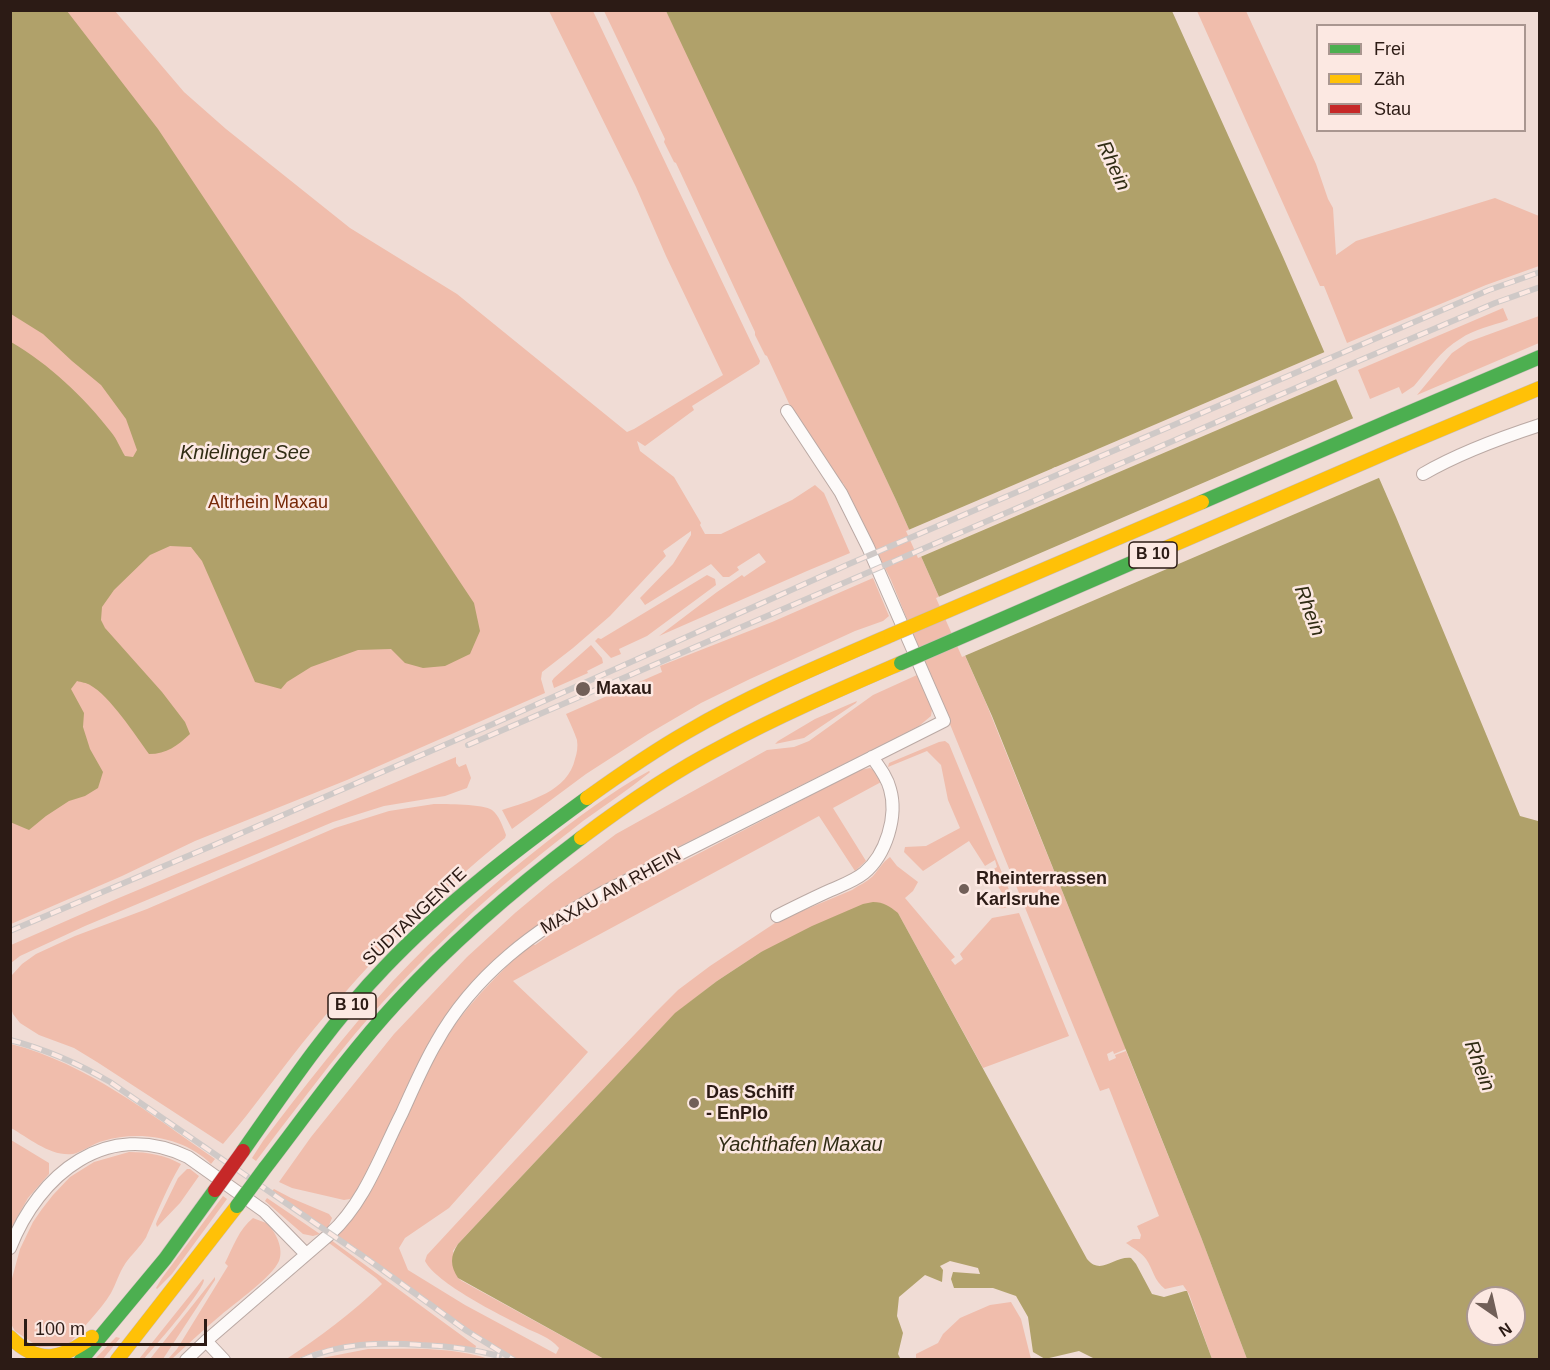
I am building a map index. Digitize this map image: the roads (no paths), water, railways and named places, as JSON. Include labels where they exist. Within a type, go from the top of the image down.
[{"type":"highway","name":"SÜDTANGENTE","points":[[81,1359],[165,1259],[321,1043],[389,963],[430,923],[490,873],[548,826],[605,785],[685,733],[776,686],[1539,357]]},
{"type":"highway","name":"B 10","points":[[117,1359],[356,1050],[394,1005],[466,933],[519,887],[611,815],[698,760],[782,716],[1539,388]]},
{"type":"highway","points":[[10,1337],[25,1350],[40,1355],[62,1355],[79,1346],[116,1319]]},
{"type":"street","name":"MAXAU AM RHEIN","points":[[186,1359],[340,1224],[366,1186],[437,1041],[462,1003],[524,942],[569,911],[604,892],[944,721],[868,547],[841,493],[787,411]]},
{"type":"street","points":[[1423,474],[1442,463],[1539,425]]},
{"type":"street","points":[[777,916],[856,878],[871,867],[884,848],[890,826],[892,797],[887,780],[872,757]]},
{"type":"street","points":[[10,1248],[17,1231],[40,1194],[65,1169],[91,1154],[111,1147],[131,1144],[150,1145],[175,1151],[188,1157],[264,1211],[306,1254]]},
{"type":"street","points":[[206,1341],[224,1359]]},
{"type":"water","name":"Knielinger See","points":[[11,10],[67,11],[158,129],[474,603],[480,631],[470,654],[445,666],[423,668],[405,663],[391,649],[358,650],[311,667],[287,682],[281,689],[255,682],[202,561],[191,547],[170,546],[150,555],[114,590],[102,607],[101,620],[105,628],[162,692],[185,722],[190,734],[161,753],[149,754],[106,698],[90,685],[77,681],[71,689],[84,713],[83,727],[90,749],[103,772],[98,788],[85,796],[69,801],[29,830],[10,822],[11,342],[39,360],[78,394],[101,419],[125,456],[133,457],[137,450],[126,419],[101,385],[43,334],[11,314]]},
{"type":"water","name":"Rhein","points":[[666,11],[1172,11],[1283,257],[1396,517],[1520,816],[1538,821],[1539,1359],[1247,1359],[1201,1237],[992,716],[896,500]],"holes":[[[1053,468],[1058,468],[1067,493],[1060,493],[1051,471]]]},
{"type":"water","name":"Yachthafen Maxau","points":[[873,902],[886,905],[898,913],[1087,1259],[1092,1264],[1103,1266],[1131,1258],[1152,1294],[1164,1297],[1187,1291],[1212,1359],[1095,1359],[1079,1351],[1045,1359],[1033,1352],[1028,1317],[1016,1296],[993,1288],[954,1288],[951,1279],[953,1272],[980,1274],[978,1268],[950,1261],[940,1266],[943,1270],[942,1282],[925,1275],[899,1297],[897,1316],[903,1333],[898,1354],[901,1360],[604,1359],[458,1278],[452,1261],[458,1244],[675,1013],[717,981],[761,952],[812,926],[863,904]]},
{"type":"railway","points":[[10,931],[493,724],[849,564],[1489,290],[1540,272]]},
{"type":"railway","points":[[468,745],[1363,359],[1495,303],[1540,287]]},
{"type":"railway","points":[[10,1040],[62,1058],[110,1082],[370,1261],[467,1331],[514,1360]]},
{"type":"railway","points":[[302,1360],[331,1350],[375,1344],[450,1347],[499,1356]]},
{"type":"place","name":"Maxau","points":[[583,689]]},
{"type":"place","name":"Rheinterrassen Karlsruhe","points":[[964,889]]},
{"type":"place","name":"Das Schiff - EnPlo","points":[[694,1103]]},
{"type":"park label","name":"Altrhein Maxau","points":[[268,503]]}]
